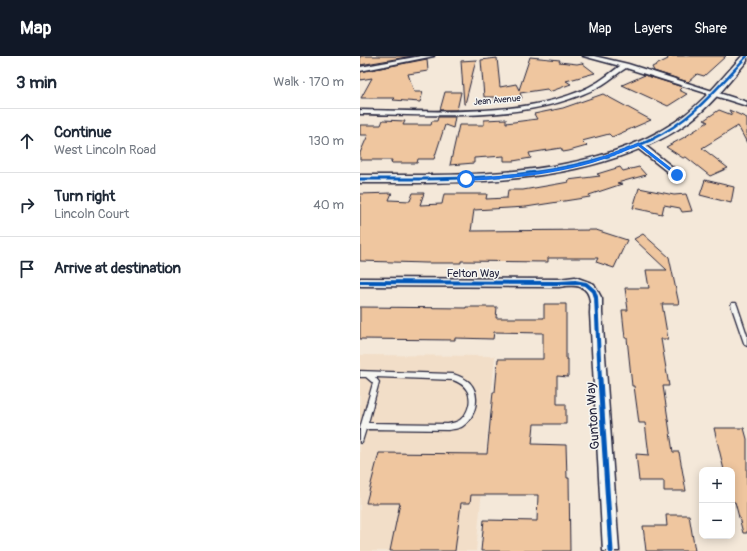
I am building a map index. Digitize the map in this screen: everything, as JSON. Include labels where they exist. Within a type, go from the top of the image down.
[{"type":"street","points":[[360,69],[431,56]]},
{"type":"street","points":[[586,56],[626,65],[714,92],[747,104]]},
{"type":"street","points":[[360,179],[466,179],[533,174],[591,162],[639,145],[665,133],[686,119],[714,92],[747,56]]},
{"type":"street","name":"Jean Avenue","points":[[360,112],[475,112],[506,110],[533,106],[562,99],[590,89],[608,79],[626,65]]},
{"type":"street","points":[[639,145],[677,175]]},
{"type":"street","name":"Felton Way","points":[[360,282],[559,283],[571,280],[584,284]]},
{"type":"street","name":"Gunton Way","points":[[584,284],[592,290],[596,297],[611,551]]},
{"type":"lane","points":[[734,304],[747,342]]},
{"type":"lane","points":[[360,440],[376,382],[364,374]]},
{"type":"lane","points":[[364,374],[453,377],[463,381],[470,388],[473,397],[472,408],[467,418],[461,424],[448,427],[364,426]]},
{"type":"shaded area","points":[[360,355],[495,356],[476,551],[360,551]]},
{"type":"building","points":[[360,56],[413,56],[360,65]]},
{"type":"building","points":[[667,56],[726,56],[704,76],[697,74],[688,82],[654,71],[652,67],[668,59]]},
{"type":"building","points":[[530,57],[560,60],[559,62],[577,64],[582,63],[595,73],[566,81],[571,84],[549,92],[547,89],[520,93],[522,98],[495,102],[495,97],[484,97],[481,60],[497,58],[500,87],[516,84],[519,90]]},
{"type":"building","points":[[427,59],[428,71],[408,74],[414,92],[423,92],[420,102],[393,100],[395,98],[361,98],[372,78],[360,80],[360,72]]},
{"type":"building","points":[[476,60],[465,104],[464,104],[461,61]]},
{"type":"building","points":[[645,75],[682,87],[679,90],[687,94],[668,106],[622,85]]},
{"type":"building","points":[[445,92],[461,92],[457,110],[440,110]]},
{"type":"building","points":[[603,94],[651,120],[612,137],[609,134],[582,141],[587,146],[569,151],[563,152],[561,148],[529,153],[531,158],[513,161],[504,161],[504,156],[474,158],[474,163],[450,165],[459,125],[484,125],[484,120],[506,119],[506,123],[537,119],[534,114],[563,108]]},
{"type":"building","points":[[719,110],[732,115],[729,110],[747,118],[747,143],[738,126],[702,148],[728,168],[710,176],[686,157],[683,158],[666,147],[708,122],[704,120]]},
{"type":"building","points":[[438,117],[455,117],[453,128],[445,125],[434,159],[418,159],[417,163],[391,163],[392,160],[360,160],[360,153],[368,135],[360,135],[360,125],[381,125],[383,120],[405,121],[403,125],[431,125],[432,121],[437,121]]},
{"type":"building","points":[[620,167],[623,171],[639,167],[646,175],[617,183],[622,184],[589,195],[590,197],[526,207],[474,210],[471,231],[596,230],[627,240],[614,268],[596,262],[598,258],[548,258],[548,262],[461,261],[461,263],[426,263],[360,261],[360,194],[392,193],[389,200],[410,201],[413,193],[424,193],[420,205],[442,204],[444,194],[487,194],[486,199],[507,198],[508,190],[523,190],[569,182],[568,180],[600,176],[597,174]]},
{"type":"building","points":[[705,180],[734,187],[731,203],[700,195]]},
{"type":"building","points":[[639,188],[674,195],[686,194],[692,211],[682,212],[680,208],[664,205],[662,214],[633,208]]},
{"type":"building","points":[[643,234],[669,257],[679,304],[662,304],[668,339],[661,339],[669,386],[663,386],[673,452],[679,452],[686,491],[664,491],[664,481],[639,481],[636,454],[649,455],[645,423],[639,423],[634,386],[632,386],[627,338],[625,338],[622,310],[628,310],[625,288],[649,288],[646,270],[667,270],[634,239]]},
{"type":"building","points":[[544,304],[566,304],[566,359],[568,359],[568,377],[557,376],[557,404],[566,404],[566,424],[534,424],[532,444],[566,445],[567,478],[569,478],[570,551],[481,551],[484,520],[537,521],[538,495],[471,495],[470,503],[461,503],[455,551],[390,551],[400,503],[366,503],[379,453],[487,454],[498,359],[543,359],[543,333],[494,332],[493,339],[360,339],[360,307],[497,307],[496,318],[544,318]]},
{"type":"building","points":[[714,428],[744,428],[747,439],[747,533],[743,533],[735,502],[735,467],[723,467]]},
{"type":"building","points":[[666,515],[689,515],[695,551],[646,551],[643,526],[667,526]]},
{"type":"cycle path","points":[[360,179],[496,177],[563,168],[596,160],[644,143],[679,124],[702,105],[747,56]]},
{"type":"cycle path","points":[[360,282],[580,282],[586,284],[594,291],[597,300],[596,313],[611,551]]},
{"type":"route","points":[[466,179],[501,178],[555,170],[591,162],[639,145],[677,175]]}]
